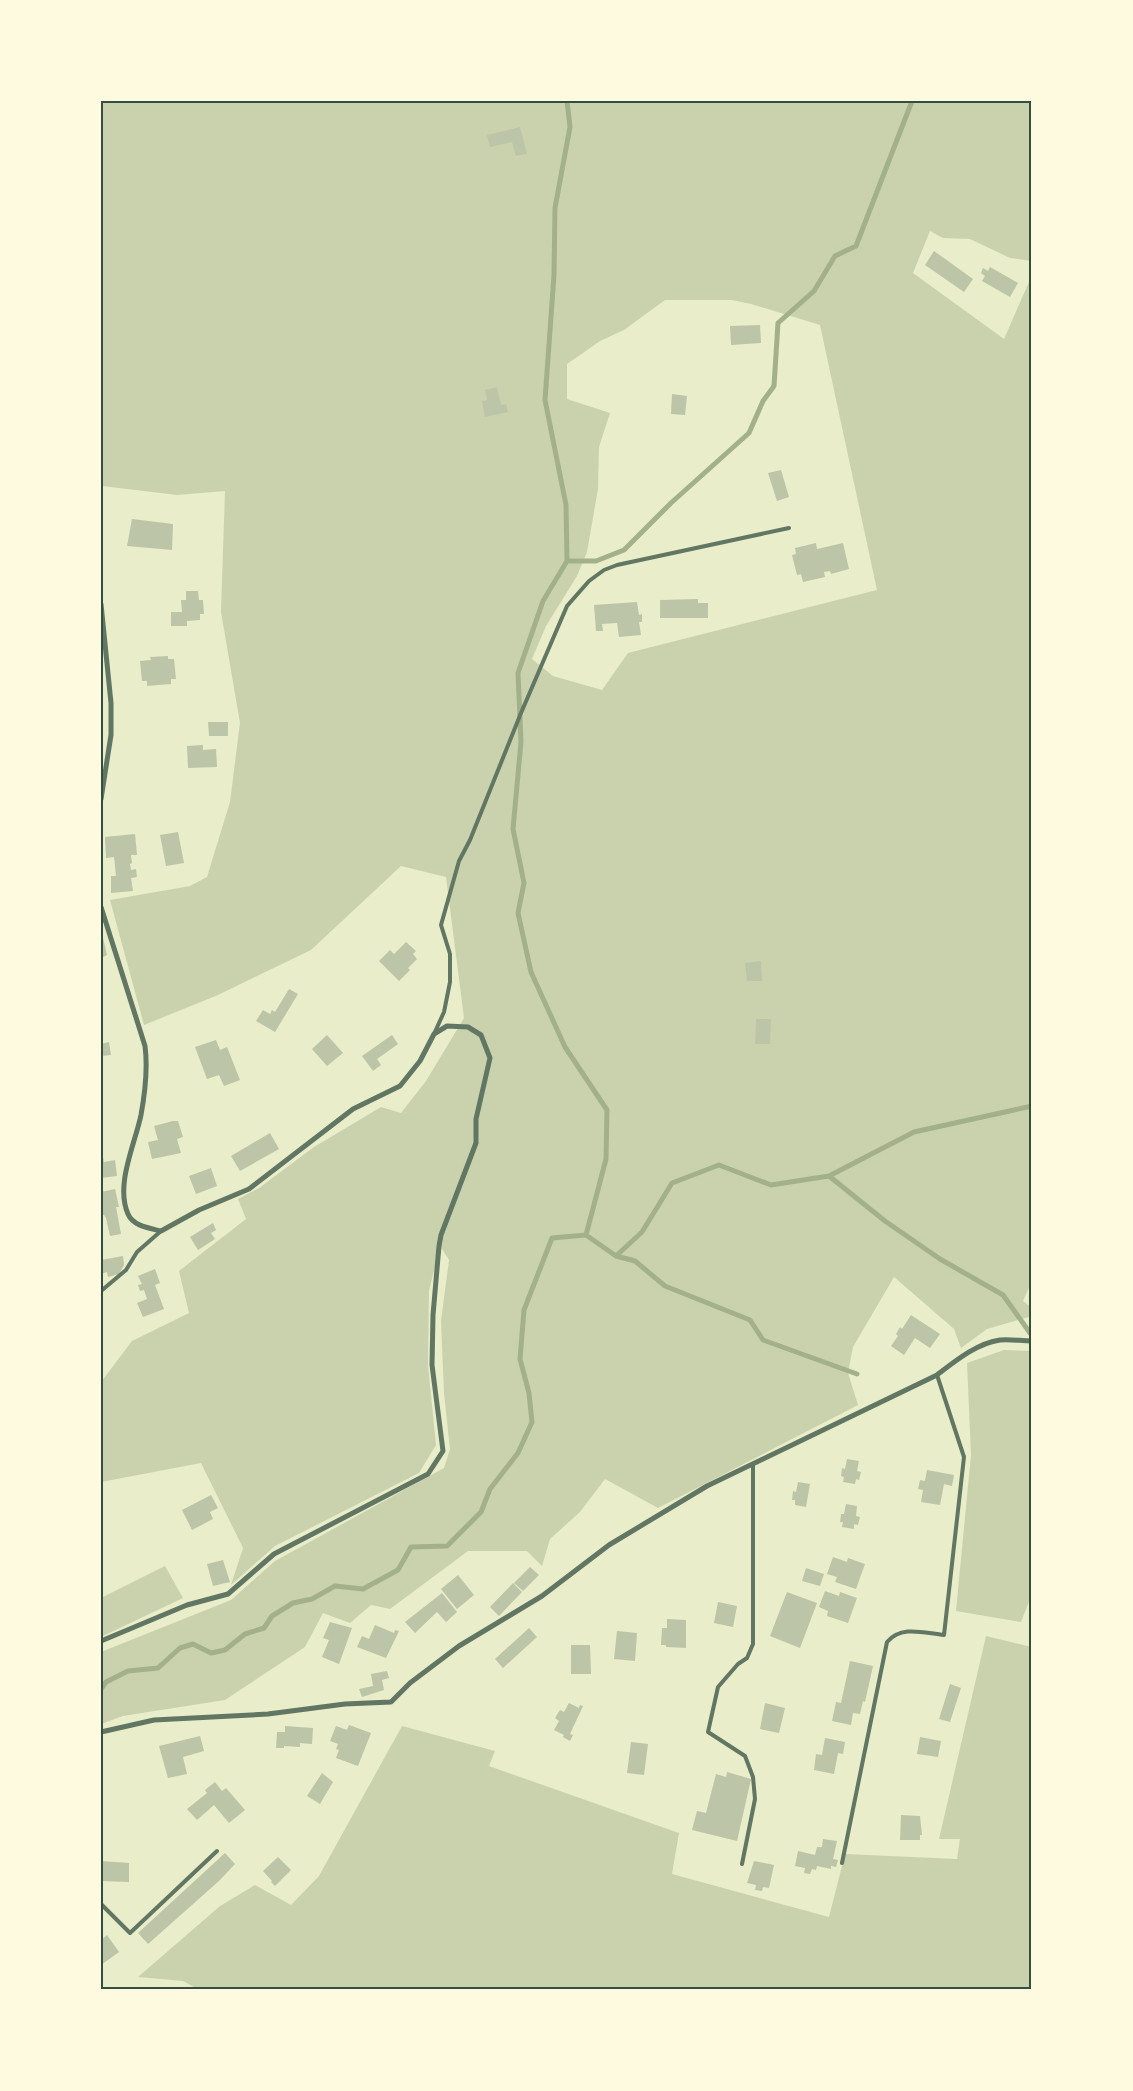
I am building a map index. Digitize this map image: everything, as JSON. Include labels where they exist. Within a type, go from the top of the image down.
[{"type":"street","points":[[101,604],[111,703],[111,735],[101,799]]},
{"type":"street","points":[[101,907],[144,1046],[147,1062],[140,1116],[126,1170],[125,1201],[127,1213],[138,1224],[161,1231],[199,1210],[249,1189],[353,1110],[400,1086],[420,1061],[434,1034],[447,1026],[468,1027],[481,1035],[490,1058],[476,1119],[476,1143],[440,1235],[433,1315],[432,1365],[443,1451],[428,1474],[378,1498],[274,1554],[228,1594],[187,1605],[101,1641]]},
{"type":"street","points":[[101,1732],[154,1720],[268,1714],[345,1704],[391,1702],[410,1683],[459,1646],[542,1596],[608,1546],[707,1486],[753,1466],[937,1375],[955,1361],[979,1348],[999,1340],[1032,1342]]},
{"type":"lane","points":[[434,1034],[444,1012],[450,982],[450,954],[440,926],[459,861],[470,840],[521,713],[567,606],[589,581],[604,570],[617,565],[789,528]]},
{"type":"lane","points":[[101,1291],[126,1270],[137,1252],[161,1231]]},
{"type":"lane","points":[[842,1863],[887,1642],[894,1635],[903,1631],[944,1635],[964,1457],[937,1375]]},
{"type":"lane","points":[[742,1864],[755,1799],[753,1777],[745,1756],[708,1732],[718,1687],[738,1664],[746,1658],[753,1644],[753,1466]]},
{"type":"lane","points":[[101,1904],[130,1933],[217,1851]]},
{"type":"green space","points":[[101,101],[1032,101],[1032,261],[1010,258],[970,239],[943,238],[930,231],[913,273],[1004,339],[1032,275],[1032,1281],[1023,1301],[1032,1308],[1032,1316],[987,1329],[961,1348],[954,1329],[894,1277],[853,1347],[848,1373],[858,1405],[658,1508],[605,1479],[580,1512],[550,1539],[542,1566],[527,1551],[468,1551],[390,1609],[371,1605],[350,1623],[323,1613],[305,1647],[225,1700],[123,1716],[101,1724],[101,1652],[231,1600],[275,1561],[444,1468],[450,1449],[444,1393],[441,1321],[449,1260],[440,1246],[429,1291],[428,1365],[436,1445],[419,1473],[275,1546],[231,1585],[243,1548],[201,1463],[101,1482],[101,1382],[132,1341],[189,1313],[179,1271],[246,1219],[238,1199],[259,1188],[314,1147],[381,1107],[401,1113],[426,1081],[464,1018],[446,877],[401,866],[311,950],[218,995],[144,1025],[110,900],[190,886],[207,877],[230,802],[240,723],[221,612],[225,491],[177,495],[102,486]],"holes":[[[665,300],[732,300],[820,325],[877,590],[628,653],[602,690],[553,676],[532,659],[546,626],[577,576],[587,552],[598,489],[599,447],[610,413],[567,399],[567,364],[600,341],[624,330]]]},
{"type":"green space","points":[[1004,1350],[1032,1351],[1032,1594],[1021,1622],[956,1611],[971,1455],[967,1363]]},
{"type":"green space","points":[[165,1566],[183,1598],[101,1637],[101,1598]]},
{"type":"green space","points":[[986,1636],[1032,1647],[1032,1990],[199,1990],[183,1981],[138,1977],[220,1906],[255,1885],[291,1905],[319,1876],[402,1726],[495,1751],[489,1766],[679,1833],[672,1874],[829,1917],[845,1854],[957,1859],[960,1839],[939,1839]]},
{"type":"building","points":[[520,127],[527,154],[516,156],[512,142],[490,147],[487,135]]},
{"type":"building","points":[[934,251],[973,279],[964,292],[925,265]]},
{"type":"building","points":[[990,267],[1018,283],[1010,297],[982,281],[985,276],[981,273],[983,268],[988,271]]},
{"type":"building","points":[[760,325],[761,343],[731,345],[730,326]]},
{"type":"building","points":[[497,387],[501,405],[506,404],[508,412],[485,417],[482,401],[487,400],[485,390]]},
{"type":"building","points":[[672,394],[687,396],[685,415],[671,414]]},
{"type":"building","points":[[781,470],[789,497],[777,501],[768,473]]},
{"type":"building","points":[[132,519],[173,524],[172,550],[127,546]]},
{"type":"building","points":[[816,543],[817,549],[843,543],[849,569],[831,574],[830,571],[824,572],[825,577],[803,582],[801,574],[797,575],[792,555],[796,554],[795,548]]},
{"type":"building","points":[[186,591],[198,591],[199,600],[203,600],[204,614],[200,614],[200,620],[187,621],[187,626],[171,626],[171,612],[182,612],[181,600],[186,600]]},
{"type":"building","points":[[698,599],[698,603],[708,603],[708,618],[660,618],[660,600]]},
{"type":"building","points":[[637,602],[639,615],[642,614],[642,622],[639,622],[641,635],[619,637],[617,623],[602,624],[603,631],[596,631],[594,605]]},
{"type":"building","points":[[168,656],[168,659],[174,659],[176,679],[171,679],[171,684],[147,686],[147,681],[142,681],[140,661],[151,660],[150,657]]},
{"type":"building","points":[[208,722],[228,722],[228,736],[209,736]]},
{"type":"building","points":[[203,745],[203,750],[216,749],[217,767],[188,768],[187,746]]},
{"type":"building","points":[[178,832],[184,863],[166,866],[160,835]]},
{"type":"building","points":[[135,834],[137,855],[131,855],[132,863],[130,864],[131,870],[136,869],[137,877],[131,878],[133,891],[111,893],[111,876],[116,876],[114,857],[106,858],[105,837]]},
{"type":"building","points":[[101,938],[103,938],[107,955],[101,958]]},
{"type":"building","points":[[406,942],[416,951],[413,954],[417,959],[408,968],[410,970],[399,981],[379,961],[390,950],[394,954]]},
{"type":"building","points":[[761,961],[762,981],[747,981],[745,963]]},
{"type":"building","points":[[289,989],[298,994],[275,1032],[256,1021],[263,1010],[270,1014],[272,1010],[275,1012]]},
{"type":"building","points":[[756,1019],[771,1019],[770,1044],[755,1044]]},
{"type":"building","points":[[327,1035],[343,1053],[327,1066],[312,1049]]},
{"type":"building","points":[[392,1035],[398,1044],[377,1059],[381,1065],[373,1071],[362,1056]]},
{"type":"building","points":[[216,1040],[220,1050],[227,1047],[240,1080],[224,1086],[219,1075],[207,1079],[195,1047]]},
{"type":"building","points":[[109,1042],[111,1055],[101,1056],[101,1044]]},
{"type":"building","points":[[178,1121],[183,1137],[177,1139],[181,1153],[152,1159],[148,1142],[158,1140],[154,1126]]},
{"type":"building","points":[[270,1133],[279,1149],[240,1171],[231,1156]]},
{"type":"building","points":[[101,1149],[104,1162],[115,1160],[117,1176],[101,1178]]},
{"type":"building","points":[[211,1168],[217,1186],[196,1194],[189,1176]]},
{"type":"building","points":[[115,1189],[119,1207],[116,1207],[121,1234],[110,1236],[106,1218],[104,1215],[101,1215],[101,1192]]},
{"type":"building","points":[[213,1223],[216,1230],[211,1233],[215,1239],[198,1250],[190,1237]]},
{"type":"building","points":[[123,1256],[124,1265],[119,1274],[108,1277],[107,1272],[101,1274],[101,1260]]},
{"type":"building","points":[[155,1269],[160,1283],[155,1285],[164,1309],[143,1317],[137,1303],[147,1299],[144,1290],[140,1291],[138,1285],[142,1284],[138,1276]]},
{"type":"building","points":[[911,1315],[940,1334],[930,1348],[915,1338],[904,1355],[891,1346],[898,1336],[896,1334],[900,1327],[902,1329]]},
{"type":"building","points":[[847,1459],[859,1461],[857,1471],[861,1472],[859,1480],[856,1479],[855,1484],[843,1482],[844,1477],[841,1476],[842,1468],[845,1469]]},
{"type":"building","points":[[927,1470],[954,1475],[952,1486],[944,1484],[940,1505],[921,1502],[923,1490],[918,1489],[920,1480],[925,1481]]},
{"type":"building","points":[[798,1482],[810,1484],[806,1507],[795,1505],[795,1500],[792,1500],[793,1491],[796,1492]]},
{"type":"building","points":[[211,1495],[218,1508],[210,1512],[213,1519],[192,1530],[182,1510]]},
{"type":"building","points":[[846,1504],[857,1506],[856,1516],[860,1517],[858,1525],[854,1524],[854,1529],[842,1527],[843,1522],[840,1522],[841,1514],[844,1514]]},
{"type":"building","points":[[833,1557],[847,1562],[848,1558],[865,1564],[856,1589],[835,1582],[837,1577],[827,1574]]},
{"type":"building","points":[[223,1560],[230,1582],[213,1586],[207,1564]]},
{"type":"building","points":[[530,1567],[539,1575],[523,1591],[514,1583]]},
{"type":"building","points":[[806,1568],[824,1574],[820,1586],[802,1581]]},
{"type":"building","points":[[458,1575],[474,1595],[457,1609],[441,1589]]},
{"type":"building","points":[[513,1583],[522,1592],[499,1616],[490,1607]]},
{"type":"building","points":[[825,1591],[839,1596],[840,1592],[857,1598],[848,1623],[827,1616],[828,1611],[819,1607]]},
{"type":"building","points":[[787,1592],[817,1603],[800,1648],[770,1636]]},
{"type":"building","points":[[442,1593],[457,1612],[446,1622],[437,1612],[415,1633],[405,1622]]},
{"type":"building","points":[[718,1602],[737,1606],[733,1627],[714,1623]]},
{"type":"building","points":[[667,1619],[686,1620],[686,1648],[661,1645],[662,1628],[667,1628]]},
{"type":"building","points":[[330,1622],[352,1628],[339,1664],[322,1657],[329,1640],[323,1638]]},
{"type":"building","points":[[375,1625],[394,1633],[395,1630],[399,1631],[386,1658],[357,1647],[362,1636],[369,1639]]},
{"type":"building","points":[[529,1628],[537,1637],[503,1668],[495,1659]]},
{"type":"building","points":[[617,1631],[637,1633],[635,1661],[614,1659]]},
{"type":"building","points":[[571,1645],[590,1645],[591,1674],[571,1674]]},
{"type":"building","points":[[850,1661],[873,1666],[865,1702],[863,1701],[860,1714],[853,1713],[851,1725],[832,1721],[836,1702],[841,1703]]},
{"type":"building","points":[[387,1671],[389,1678],[382,1680],[384,1690],[362,1697],[359,1689],[373,1686],[371,1674]]},
{"type":"building","points":[[950,1684],[961,1688],[950,1722],[939,1719]]},
{"type":"building","points":[[569,1703],[579,1708],[580,1705],[583,1706],[570,1734],[573,1735],[570,1741],[563,1737],[564,1735],[554,1730],[559,1721],[555,1718],[560,1710],[564,1712]]},
{"type":"building","points":[[765,1703],[785,1708],[779,1733],[760,1729]]},
{"type":"building","points":[[349,1725],[371,1733],[358,1766],[336,1758],[339,1750],[336,1749],[338,1744],[330,1741],[336,1726],[347,1730]]},
{"type":"building","points":[[285,1726],[313,1728],[312,1744],[300,1743],[300,1747],[284,1746],[284,1748],[276,1748],[277,1732],[285,1732]]},
{"type":"building","points":[[200,1736],[204,1751],[183,1757],[187,1774],[168,1778],[159,1746]]},
{"type":"building","points":[[920,1737],[941,1741],[938,1757],[917,1754]]},
{"type":"building","points":[[825,1738],[845,1742],[843,1754],[838,1753],[834,1774],[814,1770],[816,1754],[822,1755]]},
{"type":"building","points":[[631,1742],[648,1744],[644,1775],[627,1773]]},
{"type":"building","points":[[727,1772],[751,1779],[737,1841],[692,1830],[697,1811],[706,1813],[716,1774],[726,1777]]},
{"type":"building","points":[[322,1773],[333,1782],[320,1804],[307,1796]]},
{"type":"building","points":[[215,1782],[222,1791],[226,1788],[245,1810],[229,1823],[214,1805],[197,1820],[187,1809],[207,1793],[205,1790]]},
{"type":"building","points":[[901,1815],[920,1816],[922,1835],[920,1835],[920,1840],[900,1840]]},
{"type":"building","points":[[823,1839],[837,1841],[833,1859],[838,1860],[836,1867],[831,1866],[831,1869],[817,1866],[816,1870],[812,1869],[810,1874],[804,1873],[805,1868],[795,1866],[798,1851],[815,1855],[817,1847],[822,1847]]},
{"type":"building","points":[[225,1853],[235,1864],[219,1881],[148,1944],[138,1933]]},
{"type":"building","points":[[278,1857],[291,1870],[275,1886],[263,1871]]},
{"type":"building","points":[[101,1861],[129,1863],[129,1882],[101,1881]]},
{"type":"building","points":[[754,1861],[774,1865],[769,1888],[763,1887],[762,1891],[755,1890],[756,1885],[747,1883]]},
{"type":"building","points":[[107,1935],[119,1952],[101,1965],[101,1940]]},
{"type":"waterway","points":[[567,101],[570,127],[555,208],[554,275],[545,400],[566,505],[567,561],[543,601],[518,673],[521,742],[513,829],[524,883],[518,913],[531,972],[565,1047],[607,1110],[606,1159],[586,1235]]},
{"type":"waterway","points":[[567,561],[596,561],[624,550],[671,503],[749,433],[763,401],[774,386],[778,323],[814,291],[835,256],[856,246],[912,101]]},
{"type":"waterway","points":[[101,1689],[106,1682],[128,1671],[158,1668],[180,1648],[193,1644],[211,1653],[225,1650],[245,1634],[264,1628],[272,1616],[293,1603],[312,1599],[335,1586],[363,1589],[398,1570],[411,1547],[447,1546],[481,1512],[490,1489],[518,1453],[532,1422],[529,1393],[520,1359],[524,1310],[552,1238],[586,1235],[616,1256],[642,1232],[672,1183],[719,1165],[771,1185],[829,1176],[914,1132],[1032,1106]]},
{"type":"waterway","points":[[829,1176],[885,1221],[940,1259],[1003,1295],[1030,1333]]},
{"type":"waterway","points":[[616,1256],[635,1261],[665,1286],[750,1320],[763,1340],[857,1374]]}]
